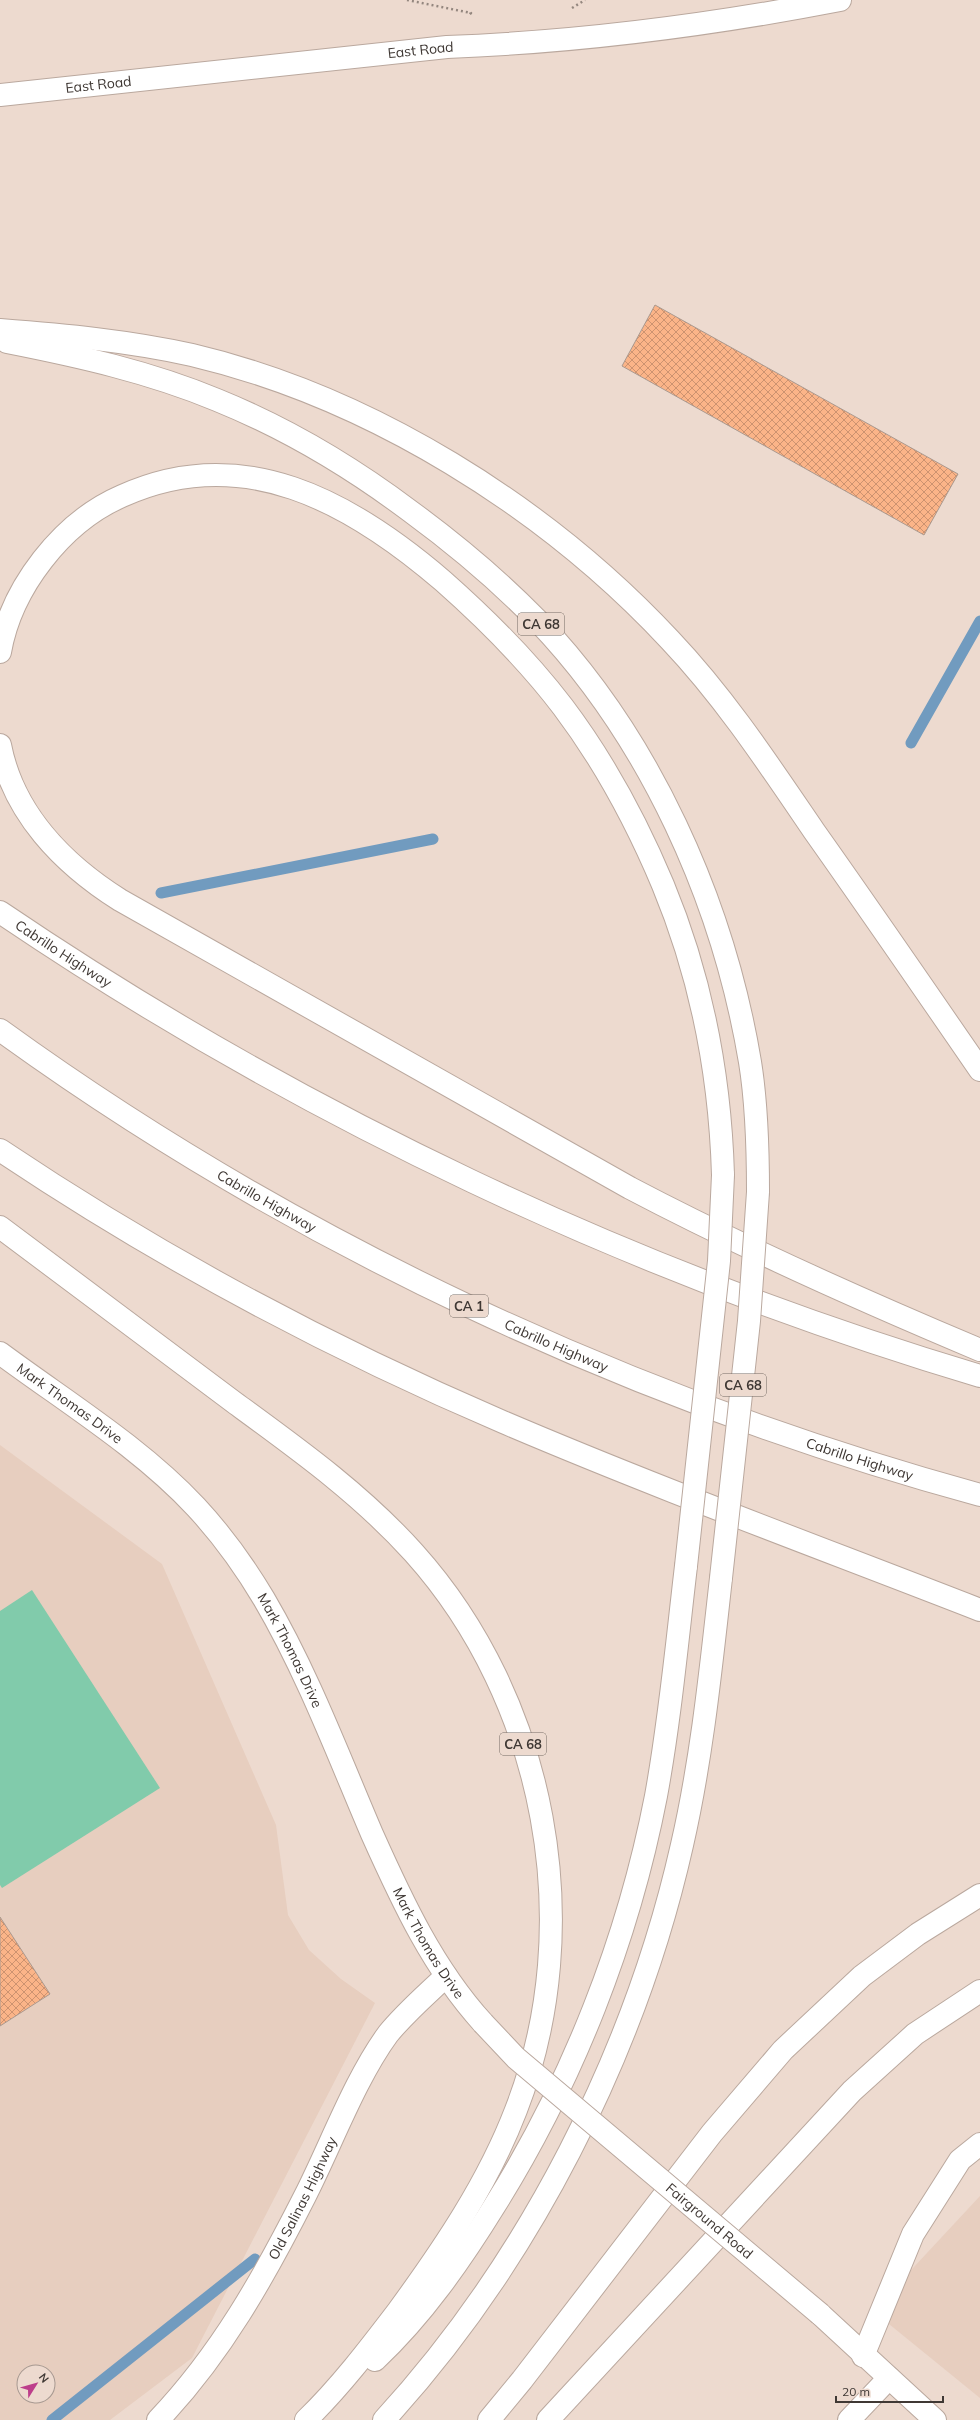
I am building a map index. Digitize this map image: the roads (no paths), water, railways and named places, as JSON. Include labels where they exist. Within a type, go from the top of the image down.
[{"type":"main road","name":"East Road","points":[[0,95],[447,47],[495,45],[670,28],[840,0]]},
{"type":"main road","points":[[0,330],[134,344],[196,356],[259,374],[330,402],[394,432],[465,472],[536,520],[638,608],[670,640],[704,678],[767,762],[980,1070]]},
{"type":"main road","name":"CA 68","points":[[0,341],[93,361],[146,375],[215,399],[278,427],[362,477],[421,519],[476,562],[538,621],[591,685],[642,761],[678,832],[711,910],[733,985],[750,1063],[758,1142],[758,1192],[748,1328],[721,1578],[703,1725],[683,1843],[663,1919],[623,2033],[572,2144],[515,2245],[448,2344],[384,2420]]},
{"type":"main road","points":[[0,652],[6,626],[14,606],[25,586],[54,548],[92,513],[113,500],[144,486],[176,479],[216,475],[270,480],[324,498],[349,512],[382,533],[454,591],[511,646],[567,713],[606,772],[629,814],[663,885],[700,996],[717,1078],[723,1175],[719,1261],[686,1566],[668,1719],[648,1833],[615,1950],[575,2055],[522,2159],[462,2256],[416,2317],[390,2346],[309,2420]]},
{"type":"main road","points":[[0,744],[14,787],[38,828],[63,858],[98,886],[630,1188],[695,1223],[830,1287],[980,1350]]},
{"type":"main road","name":"Cabrillo Highway","points":[[0,912],[136,999],[270,1078],[346,1119],[497,1193],[617,1248],[769,1308],[908,1355],[980,1376]]},
{"type":"main road","name":"Cabrillo Highway","points":[[0,1030],[92,1094],[220,1175],[363,1255],[429,1287],[573,1352],[721,1412],[867,1462],[980,1495]]},
{"type":"main road","points":[[0,1150],[153,1245],[221,1284],[352,1352],[424,1386],[589,1458],[980,1610]]},
{"type":"main road","name":"CA 68","points":[[0,1227],[326,1471],[392,1529],[440,1584],[482,1649],[515,1721],[537,1794],[549,1871],[550,1942],[543,2010],[536,2044],[516,2109],[484,2180],[424,2275],[356,2364],[306,2420]]},
{"type":"main road","name":"Mark Thomas Drive","points":[[0,1353],[140,1456],[196,1507],[222,1537],[265,1600],[279,1628],[331,1738],[399,1894],[446,1976],[483,2023]]},
{"type":"main road","points":[[489,2420],[527,2374],[712,2133],[783,2050],[862,1976],[918,1934],[980,1895]]},
{"type":"main road","name":"Old Salinas Highway","points":[[158,2420],[198,2375],[239,2318],[290,2226],[377,2050],[402,2018],[446,1976]]},
{"type":"main road","points":[[548,2420],[852,2092],[915,2034],[980,1992]]},
{"type":"main road","name":"Fairground Road","points":[[483,2023],[516,2058],[820,2314],[935,2420]]},
{"type":"main road","points":[[864,2356],[914,2234],[960,2160],[980,2144]]},
{"type":"main road","points":[[849,2420],[889,2378]]},
{"type":"waterway","points":[[911,743],[980,621]]},
{"type":"waterway","points":[[161,893],[433,839]]},
{"type":"waterway","points":[[52,2420],[255,2259]]}]
